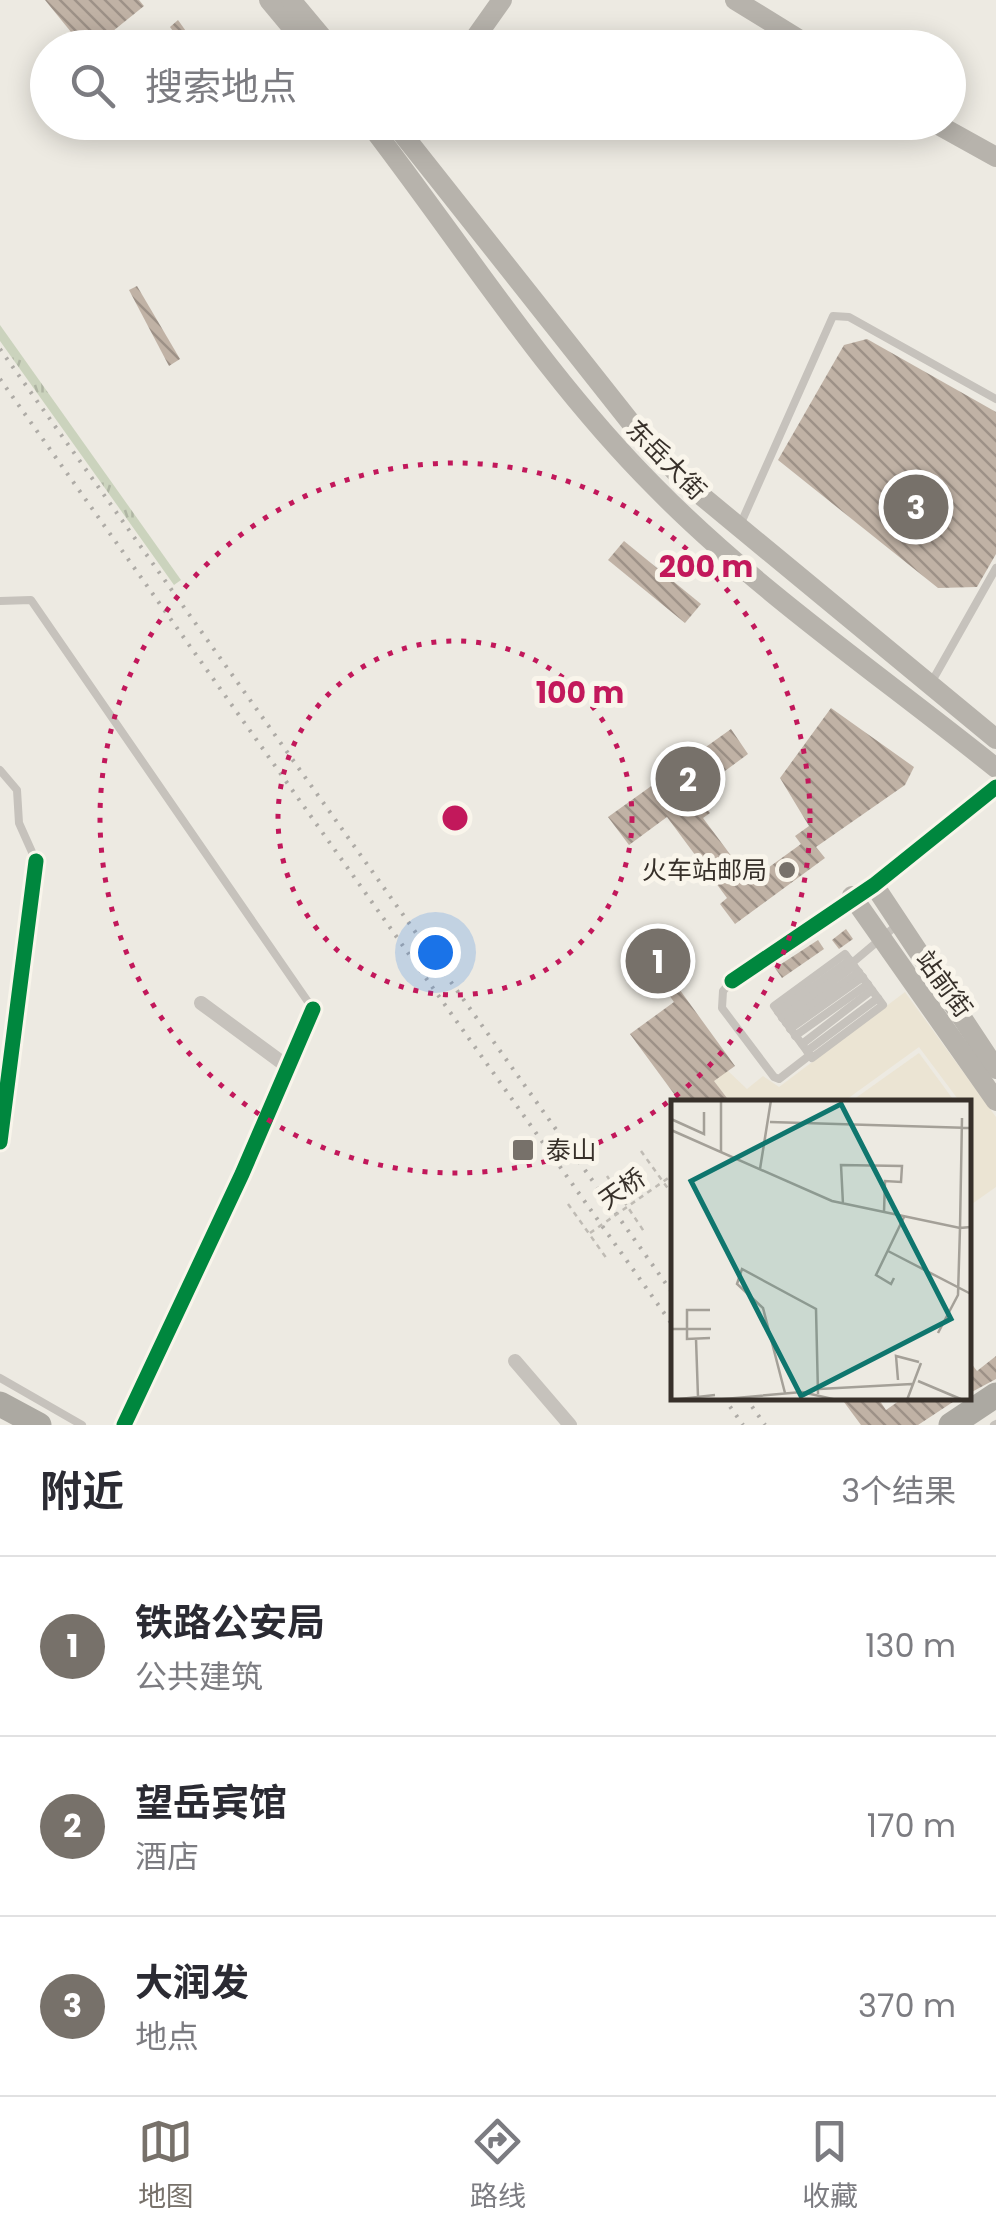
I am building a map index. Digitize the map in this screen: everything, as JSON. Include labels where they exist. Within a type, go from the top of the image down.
[{"type":"highway","points":[[951,1425],[996,1396]]},
{"type":"highway","points":[[972,1425],[996,1408]]},
{"type":"main road","points":[[269,0],[295,30]]},
{"type":"main road","points":[[291,0],[316,30]]},
{"type":"main road","points":[[481,30],[502,0]]},
{"type":"main road","points":[[736,0],[784,30]]},
{"type":"main road","name":"东岳大街","points":[[397,140],[578,399],[655,488],[718,544],[996,768]]},
{"type":"main road","name":"东岳大街","points":[[398,140],[639,433],[739,528],[996,740]]},
{"type":"main road","points":[[966,140],[996,157]]},
{"type":"main road","points":[[732,981],[852,896],[874,885],[996,787]]},
{"type":"main road","name":"站前街","points":[[874,885],[889,932],[996,1101]]},
{"type":"main road","name":"站前街","points":[[852,896],[889,932],[996,1069]]},
{"type":"street","points":[[0,1142],[36,862]]},
{"type":"street","points":[[201,1003],[288,1068]]},
{"type":"street","points":[[124,1425],[313,1009]]},
{"type":"street","points":[[515,1361],[570,1425]]},
{"type":"lane","points":[[739,528],[833,316],[849,317],[996,399]]},
{"type":"lane","points":[[931,683],[996,568]]},
{"type":"lane","points":[[0,601],[32,600],[313,1009]]},
{"type":"lane","points":[[0,770],[17,790],[19,823],[36,862]]},
{"type":"lane","points":[[732,981],[722,992],[722,1008],[779,1079],[862,976],[889,932]]},
{"type":"lane","points":[[845,954],[883,1005],[806,1050],[774,1006],[845,954]]},
{"type":"lane","points":[[786,1023],[862,976]]},
{"type":"lane","points":[[786,1023],[862,976]]},
{"type":"lane","points":[[0,1378],[82,1425]]},
{"type":"path","points":[[642,1151],[671,1192]]},
{"type":"path","points":[[606,1176],[645,1233]]},
{"type":"path","points":[[568,1204],[607,1259]]},
{"type":"green space","points":[[0,325],[181,580],[174,585],[0,341]]},
{"type":"shaded area","points":[[905,992],[996,1117],[996,1187],[971,1205],[971,1100],[959,1100],[919,1047],[846,1100],[728,1100],[713,1080],[727,1070],[747,1089],[763,1076],[779,1087]]},
{"type":"shaded area","points":[[919,1053],[954,1100],[853,1100]]},
{"type":"building","points":[[45,0],[139,0],[144,6],[114,30],[69,30]]},
{"type":"building","points":[[178,20],[185,30],[172,30],[170,27]]},
{"type":"building","points":[[137,286],[180,359],[169,366],[129,290]]},
{"type":"building","points":[[867,339],[996,412],[996,554],[977,587],[938,588],[778,460],[844,345]]},
{"type":"building","points":[[624,541],[701,604],[685,623],[608,560]]},
{"type":"building","points":[[831,708],[914,767],[905,785],[816,847],[825,858],[735,924],[720,904],[727,898],[667,817],[629,845],[608,817],[731,729],[748,754],[695,793],[710,813],[703,818],[750,881],[801,844],[795,836],[809,826],[780,778]]},
{"type":"building","points":[[649,929],[685,980],[677,986],[735,1066],[714,1081],[728,1100],[679,1100],[630,1034],[674,1002],[631,942]]},
{"type":"building","points":[[846,929],[853,939],[839,949],[832,940]]},
{"type":"building","points":[[818,940],[824,949],[782,978],[775,968]]},
{"type":"building","points":[[996,1356],[996,1379],[971,1392],[971,1363],[977,1371]]},
{"type":"building","points":[[842,1400],[879,1400],[886,1410],[900,1400],[956,1400],[918,1425],[861,1425]]},
{"type":"railway","points":[[0,349],[671,1291]]},
{"type":"railway","points":[[0,379],[671,1323]]},
{"type":"railway","points":[[725,1400],[743,1425]]},
{"type":"railway","points":[[747,1400],[765,1425]]},
{"type":"cycle path","points":[[732,981],[874,885],[996,787]]},
{"type":"cycle path","points":[[0,1142],[36,861]]},
{"type":"cycle path","points":[[124,1425],[242,1174],[313,1009]]},
{"type":"place","name":"大润发","points":[[916,507]]},
{"type":"place","name":"望岳宾馆","points":[[688,779]]},
{"type":"place","name":"火车站邮局","points":[[787,870]]},
{"type":"place","name":"铁路公安局","points":[[658,961]]},
{"type":"place","name":"泰山","points":[[523,1150]]}]
